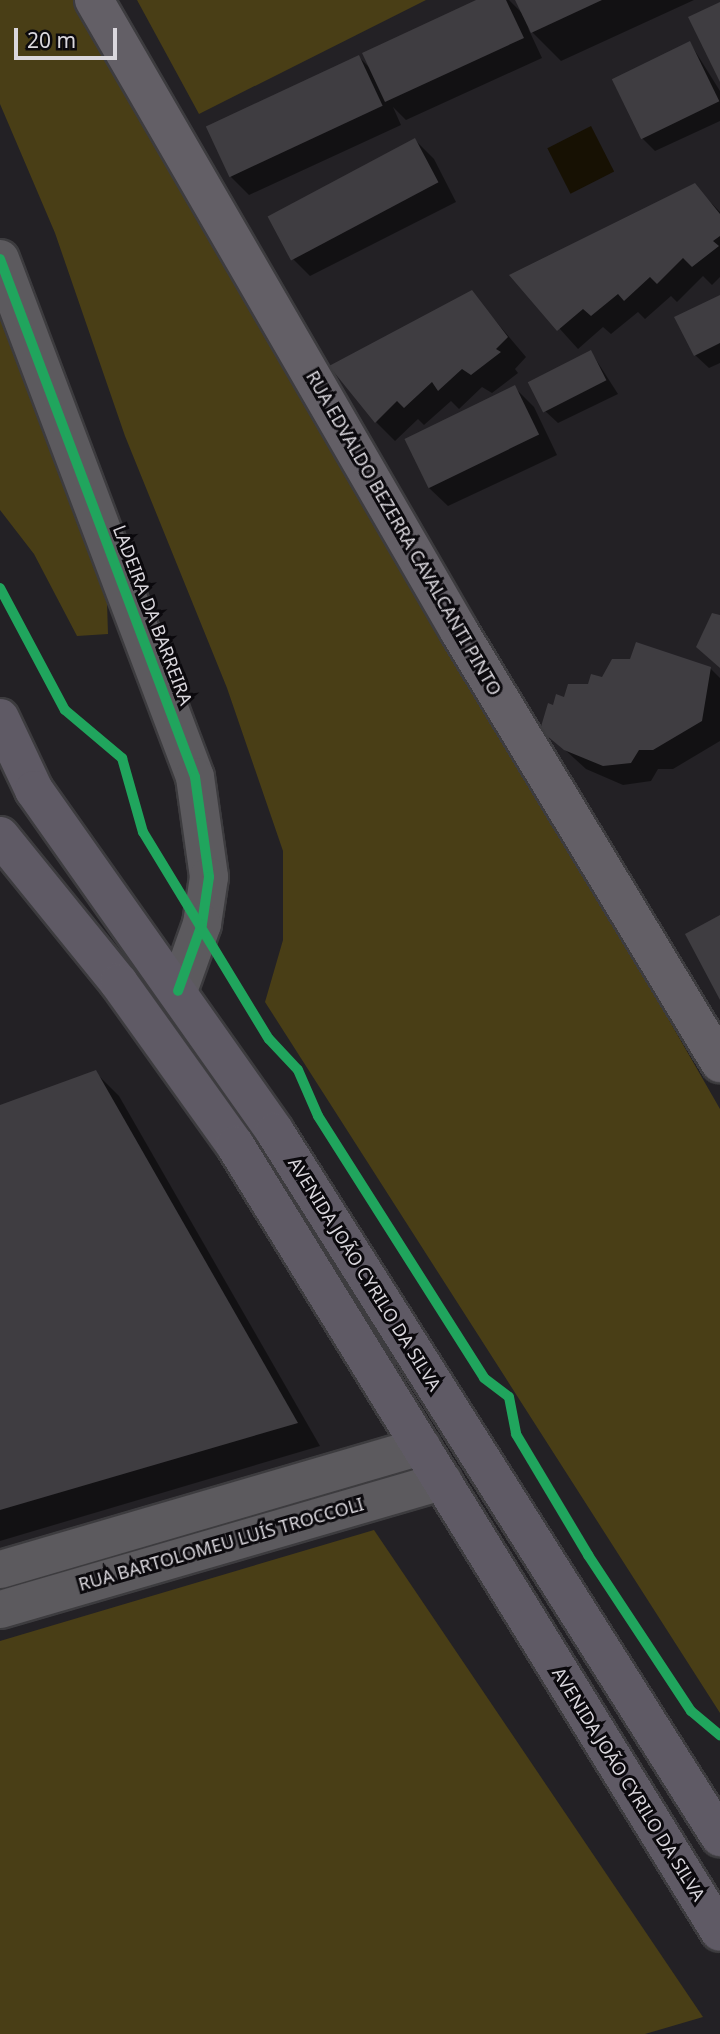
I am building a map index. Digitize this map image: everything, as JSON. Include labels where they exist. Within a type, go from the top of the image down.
[{"type":"main road","name":"RUA EDVALDO BEZERRA CAVALCANTI PINTO","points":[[94,0],[459,631],[720,1063]]},
{"type":"main road","name":"AVENIDA JOÃO CYRILO DA SILVA","points":[[0,718],[34,790],[275,1132],[720,1837]]},
{"type":"main road","name":"AVENIDA JOÃO CYRILO DA SILVA","points":[[0,836],[120,983],[235,1145],[720,1932]]},
{"type":"street","name":"LADEIRA DA BARREIRA","points":[[0,258],[195,777],[209,877],[202,924],[178,991]]},
{"type":"street","points":[[0,1569],[421,1446]]},
{"type":"street","name":"RUA BARTOLOMEU LUÍS TROCCOLI","points":[[0,1609],[443,1480]]},
{"type":"shaded area","points":[[0,0],[84,0],[720,1109],[720,1713],[265,1002],[283,940],[283,851],[227,688],[125,436],[55,233],[0,104]]},
{"type":"shaded area","points":[[137,0],[426,0],[199,114]]},
{"type":"shaded area","points":[[591,126],[614,171],[570,194],[547,148]]},
{"type":"shaded area","points":[[0,287],[105,536],[108,634],[77,636],[34,554],[0,510]]},
{"type":"shaded area","points":[[374,1530],[703,2017],[645,2034],[0,2034],[0,1641]]},
{"type":"building","points":[[476,0],[506,0],[524,38],[385,102],[362,53]]},
{"type":"building","points":[[515,0],[602,0],[531,33]]},
{"type":"building","points":[[720,2],[720,82],[688,17]]},
{"type":"building","points":[[690,41],[719,101],[641,139],[612,79]]},
{"type":"building","points":[[359,55],[383,106],[230,177],[206,126]]},
{"type":"building","points":[[415,138],[438,182],[291,261],[268,216]]},
{"type":"building","points":[[695,183],[720,214],[720,236],[713,241],[719,246],[692,267],[683,258],[657,284],[650,277],[624,301],[618,294],[591,316],[583,309],[557,331],[509,275]]},
{"type":"building","points":[[472,290],[508,337],[496,349],[501,352],[471,375],[462,369],[438,391],[432,382],[404,408],[397,401],[375,423],[329,366]]},
{"type":"building","points":[[720,295],[720,343],[694,356],[674,317]]},
{"type":"building","points":[[591,350],[606,380],[543,413],[528,382]]},
{"type":"building","points":[[515,385],[539,434],[429,488],[404,439]]},
{"type":"building","points":[[712,613],[720,615],[720,668],[696,647]]},
{"type":"building","points":[[636,642],[711,667],[702,721],[653,750],[639,750],[631,763],[603,766],[564,750],[540,730],[548,703],[553,705],[556,694],[564,697],[568,684],[588,684],[591,674],[602,677],[612,659],[630,659]]},
{"type":"building","points":[[720,915],[720,1000],[685,934]]},
{"type":"building","points":[[96,1070],[298,1423],[0,1510],[0,1105]]},
{"type":"cycle path","points":[[0,259],[195,777],[209,877],[202,924],[178,991]]},
{"type":"cycle path","points":[[0,588],[65,710],[122,758],[143,832],[269,1039],[298,1070],[318,1116],[484,1378],[509,1397],[516,1434],[588,1555],[691,1711],[720,1735]]}]
